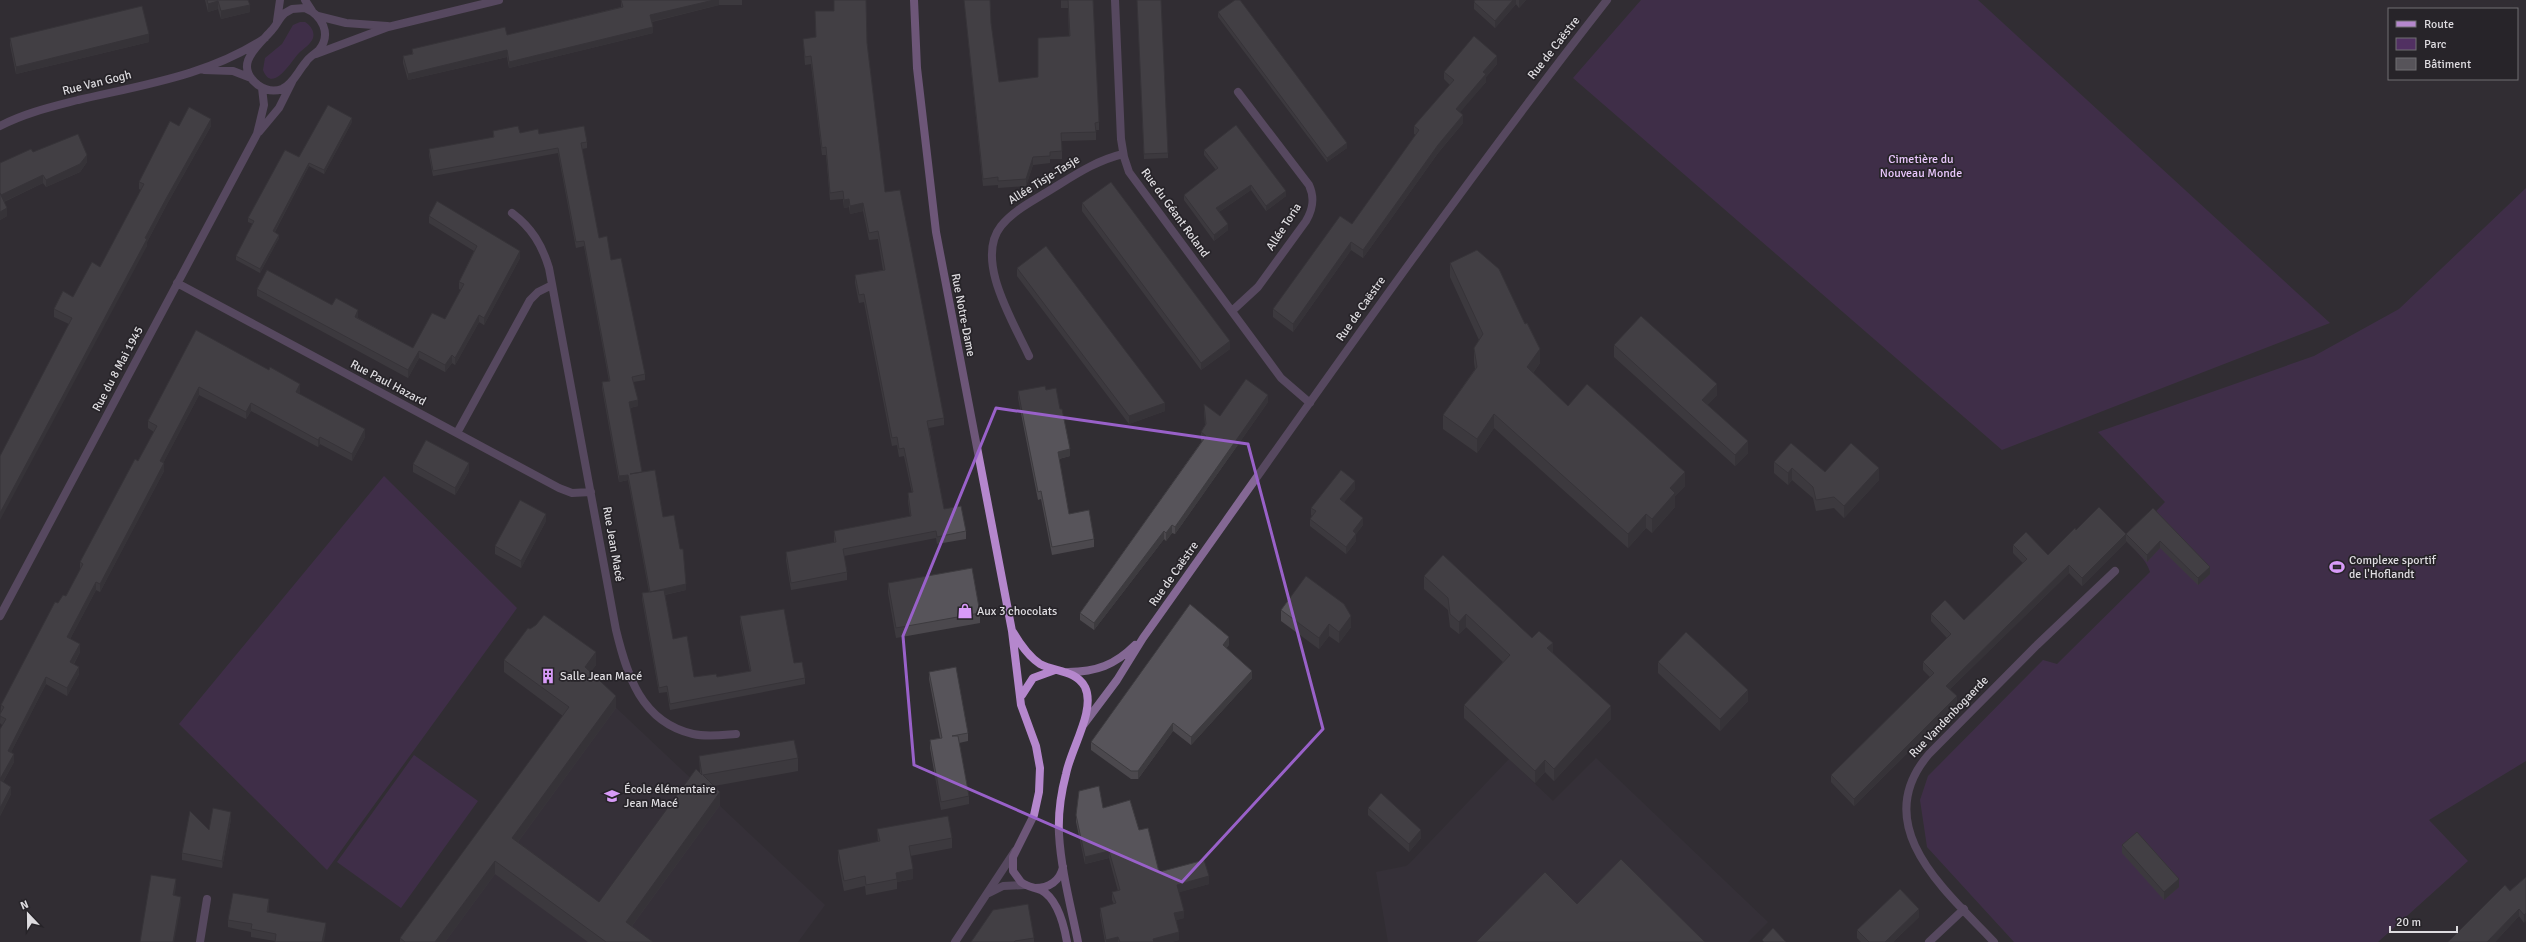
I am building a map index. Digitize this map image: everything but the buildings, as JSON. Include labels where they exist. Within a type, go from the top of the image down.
[{"type":"main road","name":"Rue Notre-Dame","points":[[914,0],[916,68],[931,201],[1012,631],[1012,648],[1022,710],[1036,746],[1040,778],[1034,815],[1013,857],[1013,868],[1017,878],[1025,885]]},
{"type":"main road","name":"Rue Notre-Dame","points":[[1012,631],[1031,657],[1056,670],[1068,672]]},
{"type":"main road","name":"Rue Notre-Dame","points":[[1021,697],[1023,690],[1033,678],[1056,670]]},
{"type":"main road","points":[[1068,672],[1083,684],[1088,697],[1087,715],[1070,758],[1061,797],[1059,833],[1078,942]]},
{"type":"main road","points":[[1034,888],[1046,886],[1058,879],[1064,862]]},
{"type":"main road","points":[[1025,885],[1045,893],[1055,906],[1067,942]]},
{"type":"street","points":[[277,24],[280,0]]},
{"type":"street","points":[[305,0],[315,14]]},
{"type":"street","points":[[313,55],[388,26],[499,0]]},
{"type":"street","name":"Rue du Géant Roland","points":[[1115,0],[1123,154],[1133,179],[1281,378],[1310,403]]},
{"type":"street","name":"Rue de Caëstre","points":[[1082,726],[1117,680],[1143,638],[1483,160],[1606,0]]},
{"type":"street","points":[[293,81],[278,90],[262,88],[251,78],[248,66],[249,57],[253,49],[265,38],[282,16],[292,9],[305,8],[315,14],[346,24],[388,26]]},
{"type":"street","name":"Rue du 8 Mai 1945","points":[[0,616],[257,134],[279,108],[293,81],[322,46],[325,38],[324,25],[315,14]]},
{"type":"street","name":"Rue Van Gogh","points":[[0,126],[33,111],[202,70],[243,52],[265,38]]},
{"type":"street","name":"Rue Van Gogh","points":[[202,70],[233,71],[251,78]]},
{"type":"street","name":"Rue du 8 Mai 1945","points":[[257,134],[264,105],[262,88]]},
{"type":"street","name":"Allée Toria","points":[[1232,311],[1258,287],[1306,221],[1312,210],[1313,199],[1309,185],[1238,92]]},
{"type":"street","name":"Allée Tisje-Tasje","points":[[1029,356],[994,276],[992,255],[995,236],[1000,227],[1015,212],[1097,162],[1123,154]]},
{"type":"street","name":"Rue Jean Macé","points":[[512,213],[526,225],[537,238],[546,258],[616,630],[631,682],[657,715],[675,727],[694,734],[736,734]]},
{"type":"street","name":"Rue Paul Hazard","points":[[177,283],[559,488],[572,493],[591,492]]},
{"type":"street","points":[[457,433],[530,300],[538,292],[552,285]]},
{"type":"street","name":"Rue Vandenbogaerde","points":[[1994,942],[1926,868],[1912,842],[1906,809],[1908,791],[1913,775],[1932,750],[2051,631],[2115,571]]},
{"type":"street","name":"Rue de Caëstre","points":[[1068,672],[1083,672],[1109,666],[1126,654],[1143,638]]},
{"type":"street","points":[[955,942],[989,894],[998,874],[1018,847]]},
{"type":"street","points":[[989,894],[1003,886],[1025,885]]},
{"type":"street","points":[[200,942],[207,899]]},
{"type":"street","points":[[1929,942],[1964,909]]},
{"type":"highlighted area","points":[[996,408],[1248,444],[1323,729],[1182,882],[914,765],[903,636]]},
{"type":"shaded area","name":"École élémentaire Jean Macé","points":[[594,687],[825,905],[798,942],[407,942]]},
{"type":"shaded area","points":[[1596,758],[1768,922],[1748,942],[1388,942],[1376,872],[1406,866],[1410,863],[1509,759],[1553,801]]},
{"type":"green space","name":"Cimetière du Nouveau Monde","points":[[1641,0],[1978,0],[2330,323],[2002,450],[1573,78]]},
{"type":"green space","points":[[300,22],[305,22],[312,28],[312,40],[281,74],[276,78],[271,79],[267,77],[263,70],[265,58],[282,44],[293,25]]},
{"type":"green space","name":"Complexe sportif de l'Hoflandt","points":[[2526,188],[2526,761],[2429,820],[2468,861],[2378,942],[2014,942],[1927,847],[1920,800],[1928,776],[2043,660],[2057,664],[2150,572],[2146,563],[2131,544],[2129,539],[2165,502],[2098,432],[2314,356],[2399,309]]},
{"type":"green space","points":[[384,476],[517,608],[327,870],[179,724]]},
{"type":"green space","points":[[414,755],[478,801],[401,908],[337,862]]},
{"type":"place","name":"Complexe sportif de l'Hoflandt","points":[[2337,567]]},
{"type":"place","name":"Aux 3 chocolats","points":[[965,611]]},
{"type":"place","name":"Salle Jean Macé","points":[[548,676]]},
{"type":"place","name":"École élémentaire Jean Macé","points":[[612,796]]}]
